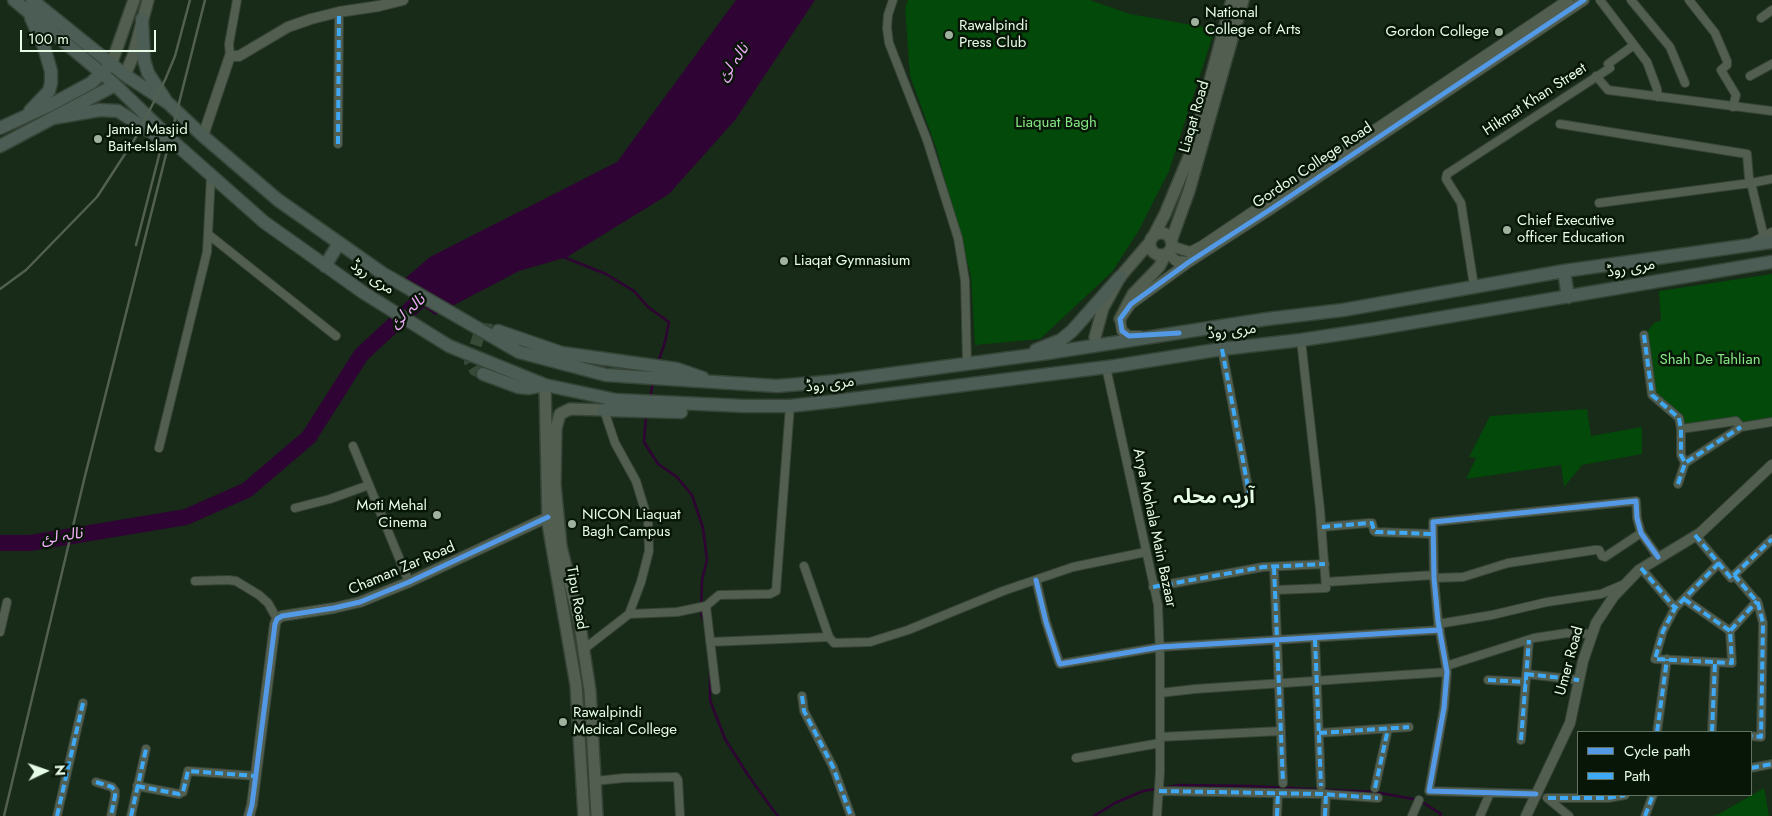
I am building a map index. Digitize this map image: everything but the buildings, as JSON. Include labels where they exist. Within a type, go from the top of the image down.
[{"type":"main road","name":"مری روڈ","points":[[14,0],[115,85],[177,145],[264,222],[364,293],[441,341],[544,385],[633,406],[673,408],[704,405],[790,406],[1106,367],[1222,349],[1301,340],[1772,262]]},
{"type":"main road","name":"مری روڈ","points":[[32,0],[111,65],[168,103],[203,136],[278,200],[382,273],[519,352],[606,375],[638,378],[677,375],[722,384],[777,386],[837,381],[1383,303],[1474,286],[1748,246],[1769,238]]},
{"type":"main road","points":[[0,128],[91,83],[102,74],[111,65],[134,0]]},
{"type":"main road","points":[[125,75],[148,0]]},
{"type":"main road","name":"Liaqat Road","points":[[1096,345],[1095,337],[1103,308],[1120,277],[1151,239],[1165,214],[1190,154],[1232,0]]},
{"type":"main road","name":"Liaqat Road","points":[[1120,319],[1133,294],[1159,267],[1169,249],[1189,191],[1243,0]]},
{"type":"main road","points":[[22,118],[45,95],[51,84],[44,47],[28,12]]},
{"type":"main road","points":[[142,19],[144,60],[148,73],[168,103]]},
{"type":"main road","points":[[0,146],[115,85]]},
{"type":"main road","points":[[53,118],[100,110],[118,111],[194,160]]},
{"type":"main road","points":[[1161,234],[1165,235],[1169,249],[1156,254],[1150,247],[1151,239],[1161,234]]},
{"type":"main road","points":[[325,266],[339,243]]},
{"type":"main road","points":[[1564,272],[1568,297]]},
{"type":"main road","points":[[1022,356],[1061,340],[1072,331],[1120,277]]},
{"type":"main road","points":[[498,331],[562,353],[642,364],[677,375]]},
{"type":"main road","points":[[483,374],[523,388],[544,385]]},
{"type":"main road","name":"Tipu Road","points":[[544,385],[548,517],[576,684],[584,816]]},
{"type":"main road","points":[[597,816],[590,691],[580,625],[561,546],[555,484],[556,428],[560,414],[570,409],[604,410],[633,406]]},
{"type":"street","points":[[203,136],[230,56],[229,44],[237,0]]},
{"type":"street","points":[[230,56],[239,56],[288,27],[311,19],[403,0]]},
{"type":"street","points":[[893,0],[888,15],[888,43],[927,140],[958,238],[965,280],[968,363]]},
{"type":"street","name":"Gordon College Road","points":[[1169,249],[1190,252],[1202,246],[1568,0]]},
{"type":"street","name":"Gordon College Road","points":[[1120,319],[1131,304],[1189,262],[1584,0]]},
{"type":"street","points":[[1600,0],[1646,62],[1658,88],[1658,97]]},
{"type":"street","points":[[1631,0],[1670,47],[1685,83]]},
{"type":"street","points":[[1689,0],[1715,33],[1721,47],[1727,65],[1721,70],[1736,95],[1733,106]]},
{"type":"street","points":[[1761,18],[1772,10]]},
{"type":"street","points":[[338,144],[339,12]]},
{"type":"street","name":"Hikmat Khan Street","points":[[1474,286],[1461,203],[1446,176],[1610,68],[1608,64],[1634,45]]},
{"type":"street","points":[[1750,76],[1772,64]]},
{"type":"street","points":[[1596,76],[1608,90],[1772,111]]},
{"type":"street","points":[[1560,124],[1747,154],[1749,178],[1769,238]]},
{"type":"street","points":[[159,448],[207,252],[212,176]]},
{"type":"street","points":[[1599,203],[1772,180]]},
{"type":"street","points":[[209,235],[336,336]]},
{"type":"street","points":[[1169,249],[1176,262],[1189,262]]},
{"type":"street","points":[[1120,319],[1122,331],[1129,336],[1179,333]]},
{"type":"street","points":[[1644,335],[1652,395],[1679,418],[1681,455],[1685,463]]},
{"type":"street","points":[[1275,590],[1326,588],[1322,527],[1301,340]]},
{"type":"street","points":[[1222,349],[1250,498]]},
{"type":"street","name":"Arya Mohala Main Bazaar","points":[[1106,367],[1158,605],[1160,772],[1157,816]]},
{"type":"street","points":[[629,614],[677,612],[706,606],[719,594],[770,594],[776,591],[790,406]]},
{"type":"street","points":[[584,649],[629,614],[641,582],[649,551],[648,520],[636,481],[615,443],[604,410]]},
{"type":"street","points":[[1681,428],[1736,421],[1741,427]]},
{"type":"street","points":[[1678,484],[1685,463],[1741,427],[1772,422]]},
{"type":"street","points":[[353,446],[409,582]]},
{"type":"street","name":"Umer Road","points":[[1526,816],[1570,723],[1583,661],[1596,623],[1614,596],[1641,568],[1700,533],[1772,465]]},
{"type":"street","points":[[295,508],[330,499],[369,485]]},
{"type":"street","points":[[1568,816],[1548,798],[1537,792],[1429,791],[1444,708],[1446,669],[1439,627],[1434,577],[1433,522],[1636,501],[1637,518],[1642,533],[1658,557]]},
{"type":"street","name":"Chaman Zar Road","points":[[277,620],[282,616],[360,602],[409,582],[548,517]]},
{"type":"street","points":[[1322,527],[1372,523],[1376,532],[1434,534]]},
{"type":"street","points":[[1326,580],[1326,582],[1463,577],[1508,563],[1595,550],[1599,550],[1602,556],[1605,556],[1642,533]]},
{"type":"street","points":[[1696,535],[1731,578],[1772,538]]},
{"type":"street","points":[[804,566],[829,637],[834,643],[870,642],[908,630],[1003,591],[1073,567],[1146,552]]},
{"type":"street","points":[[1153,587],[1274,567],[1325,564]]},
{"type":"street","points":[[1719,564],[1675,608],[1663,631],[1655,659],[1732,663],[1730,631],[1757,602]]},
{"type":"street","points":[[1274,567],[1283,783]]},
{"type":"street","points":[[1641,568],[1675,608]]},
{"type":"street","points":[[1734,575],[1757,602],[1763,623],[1761,736],[1752,736]]},
{"type":"street","points":[[195,581],[228,580],[236,582],[259,595],[268,604],[277,620],[249,816]]},
{"type":"street","points":[[1036,580],[1046,622],[1060,664],[1160,647],[1314,639],[1439,627],[1548,602],[1601,594],[1627,583]]},
{"type":"street","points":[[1684,599],[1730,631]]},
{"type":"street","points":[[0,632],[7,602]]},
{"type":"street","points":[[706,606],[716,690]]},
{"type":"street","points":[[1160,693],[1446,669],[1529,640],[1567,633],[1592,634]]},
{"type":"street","points":[[710,642],[829,637]]},
{"type":"street","points":[[1314,639],[1321,786]]},
{"type":"street","points":[[1521,740],[1529,640]]},
{"type":"street","points":[[1658,731],[1667,659]]},
{"type":"street","points":[[1712,731],[1715,662]]},
{"type":"street","points":[[1488,680],[1526,678],[1579,680]]},
{"type":"street","points":[[802,696],[804,711],[833,767],[851,816]]},
{"type":"street","points":[[57,816],[83,703]]},
{"type":"street","points":[[1319,733],[1409,727]]},
{"type":"street","points":[[1375,788],[1388,729]]},
{"type":"street","points":[[1076,758],[1160,740],[1281,730]]},
{"type":"street","points":[[131,816],[146,749]]},
{"type":"street","points":[[1752,768],[1772,764]]},
{"type":"street","points":[[137,786],[179,794],[183,792],[188,771],[256,776]]},
{"type":"street","points":[[595,782],[624,778],[676,777],[678,780],[680,816]]},
{"type":"street","points":[[96,782],[112,787],[115,791],[111,816]]},
{"type":"street","points":[[1159,790],[1326,794],[1378,798]]},
{"type":"street","points":[[1277,816],[1278,793]]},
{"type":"street","points":[[1480,816],[1490,793]]},
{"type":"street","points":[[1325,816],[1326,794]]},
{"type":"street","points":[[1548,798],[1608,798],[1619,796]]},
{"type":"street","points":[[1644,816],[1653,796]]},
{"type":"street","points":[[1412,816],[1419,800]]},
{"type":"street","points":[[252,805],[255,816]]},
{"type":"green space","name":"Liaquat Bagh","points":[[908,0],[1090,0],[1130,14],[1215,29],[1169,171],[1139,230],[1112,272],[1040,339],[975,345],[971,276],[936,147],[910,76],[905,8]]},
{"type":"green space","name":"Shah De Tahlian","points":[[1772,274],[1772,422],[1741,427],[1735,421],[1681,429],[1679,418],[1652,395],[1644,335],[1655,322],[1661,321],[1659,291]]},
{"type":"green space","points":[[1587,409],[1591,436],[1642,427],[1642,454],[1582,465],[1564,487],[1561,465],[1466,479],[1476,458],[1469,457],[1490,416]]},
{"type":"green space","points":[[1764,788],[1769,816],[1712,816],[1719,814]]},
{"type":"water","points":[[736,0],[815,0],[735,120],[669,194],[567,257],[519,271],[435,315],[396,286],[430,257],[617,162]]},
{"type":"waterway","points":[[561,256],[606,274],[634,291],[648,307],[669,322],[658,362]]},
{"type":"waterway","name":"نالہ لئ","points":[[0,543],[30,543],[186,517],[247,490],[309,437],[361,355],[433,288]]},
{"type":"waterway","points":[[650,399],[653,382]]},
{"type":"waterway","points":[[646,416],[644,442],[658,464],[677,477],[692,495],[703,528],[707,560],[702,580],[701,613],[705,625]]},
{"type":"waterway","points":[[710,670],[710,700],[725,739],[778,816]]},
{"type":"waterway","points":[[1162,788],[1180,785],[1250,786],[1375,792],[1419,800],[1441,814],[1440,816]]},
{"type":"waterway","points":[[1094,816],[1115,803],[1143,791],[1157,789]]},
{"type":"tunnel","points":[[483,374],[475,370],[470,362],[479,335],[484,329],[492,330]]},
{"type":"railway","points":[[0,289],[26,270],[97,197],[136,137],[165,80],[175,56],[190,0]]},
{"type":"railway","points":[[4,816],[84,480],[205,0]]},
{"type":"railway","points":[[136,245],[164,136]]},
{"type":"marked path","points":[[338,144],[339,12]]},
{"type":"marked path","points":[[1644,335],[1652,395],[1679,418],[1681,455],[1685,463]]},
{"type":"marked path","points":[[1222,349],[1250,498]]},
{"type":"marked path","points":[[1678,484],[1685,463],[1741,427]]},
{"type":"marked path","points":[[1322,527],[1372,523],[1376,532],[1433,534]]},
{"type":"marked path","points":[[1695,535],[1731,578],[1772,539]]},
{"type":"marked path","points":[[1719,563],[1675,608],[1663,631],[1655,659],[1732,663],[1730,631],[1757,601]]},
{"type":"marked path","points":[[1153,587],[1263,567],[1325,564]]},
{"type":"marked path","points":[[1274,567],[1283,783]]},
{"type":"marked path","points":[[1641,568],[1675,608]]},
{"type":"marked path","points":[[1734,575],[1758,603],[1763,623],[1761,737],[1752,736]]},
{"type":"marked path","points":[[1684,599],[1730,631]]},
{"type":"marked path","points":[[1315,639],[1321,786]]},
{"type":"marked path","points":[[1521,740],[1529,640]]},
{"type":"marked path","points":[[1657,731],[1667,659]]},
{"type":"marked path","points":[[1712,731],[1715,662]]},
{"type":"marked path","points":[[1526,674],[1579,680]]},
{"type":"marked path","points":[[1488,680],[1526,682]]},
{"type":"marked path","points":[[802,696],[804,711],[833,767],[851,816]]},
{"type":"marked path","points":[[57,816],[83,703]]},
{"type":"marked path","points":[[1319,733],[1409,727]]},
{"type":"marked path","points":[[1375,788],[1388,729]]},
{"type":"marked path","points":[[131,816],[146,749]]},
{"type":"marked path","points":[[1752,768],[1772,764]]},
{"type":"marked path","points":[[137,786],[179,794],[183,792],[188,771],[256,776]]},
{"type":"marked path","points":[[96,782],[112,787],[115,791],[111,816]]},
{"type":"marked path","points":[[1159,791],[1322,794],[1378,798]]},
{"type":"marked path","points":[[1277,816],[1278,793]]},
{"type":"marked path","points":[[1325,816],[1326,794]]},
{"type":"marked path","points":[[1548,798],[1608,798],[1619,796]]},
{"type":"marked path","points":[[1645,816],[1653,796]]},
{"type":"cycle path","points":[[1179,333],[1129,336],[1122,331],[1120,319],[1131,304],[1189,262],[1584,0]]},
{"type":"cycle path","points":[[1536,794],[1429,791],[1444,708],[1447,672],[1438,621],[1434,578],[1433,522],[1636,501],[1637,518],[1641,533],[1658,557]]},
{"type":"cycle path","points":[[249,816],[277,619],[282,616],[360,602],[409,582],[548,517]]},
{"type":"cycle path","points":[[1036,580],[1046,622],[1060,664],[1160,647],[1440,630]]},
{"type":"place","name":"National College of Arts","points":[[1195,22]]},
{"type":"place","name":"Gordon College","points":[[1499,32]]},
{"type":"place","name":"Rawalpindi Press Club","points":[[949,35]]},
{"type":"place","name":"Jamia Masjid Bait-e-Islam","points":[[98,139]]},
{"type":"place","name":"Chief Executive officer Education","points":[[1507,230]]},
{"type":"place","name":"Liaqat Gymnasium","points":[[784,261]]},
{"type":"place","name":"Moti Mehal Cinema","points":[[437,515]]},
{"type":"place","name":"NICON Liaquat Bagh Campus","points":[[572,524]]},
{"type":"place","name":"Rawalpindi Medical College","points":[[563,722]]},
{"type":"district","name":"آریہ محلہ","points":[[1214,498]]}]
